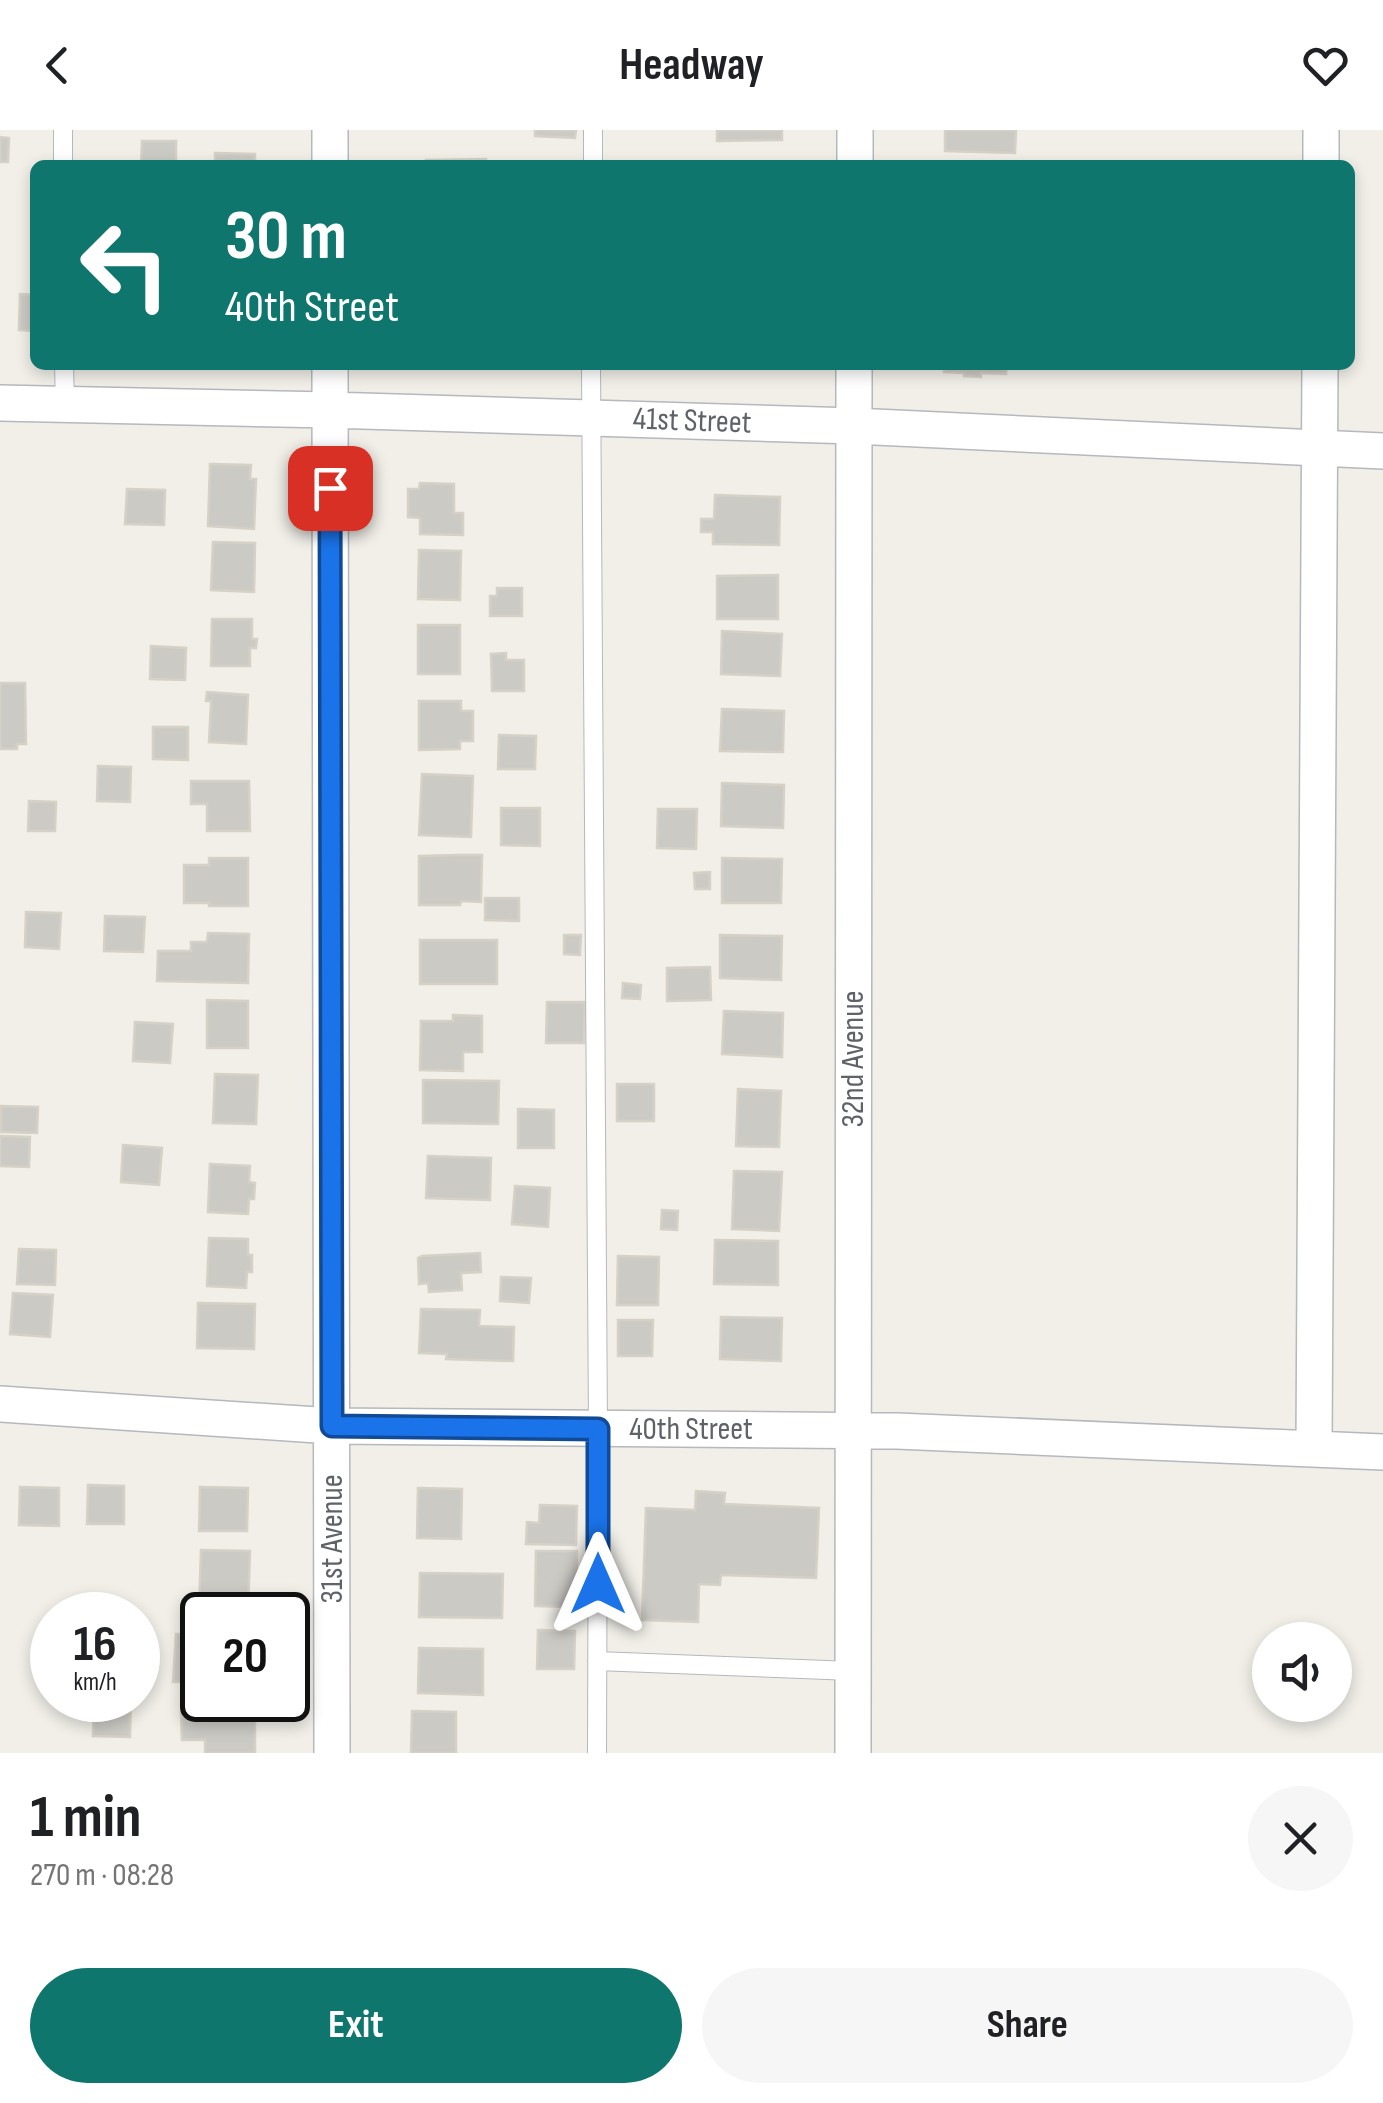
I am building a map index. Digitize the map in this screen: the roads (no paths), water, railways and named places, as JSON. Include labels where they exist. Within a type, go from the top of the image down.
[{"type":"street","points":[[330,130],[330,160]]},
{"type":"street","points":[[855,130],[855,160]]},
{"type":"street","points":[[1320,160],[1321,130]]},
{"type":"street","name":"31st Avenue","points":[[330,370],[332,1753]]},
{"type":"street","name":"32nd Avenue","points":[[853,1753],[854,370]]},
{"type":"street","points":[[1314,1449],[1320,370]]},
{"type":"street","name":"41st Street","points":[[0,403],[854,426],[1383,451]]},
{"type":"street","name":"40th Street","points":[[0,1404],[332,1426],[853,1431],[1383,1452]]},
{"type":"lane","points":[[63,130],[63,160]]},
{"type":"lane","points":[[593,130],[593,160]]},
{"type":"lane","points":[[64,370],[64,406]]},
{"type":"lane","points":[[591,370],[597,1753]]},
{"type":"lane","points":[[598,1661],[853,1671]]}]
